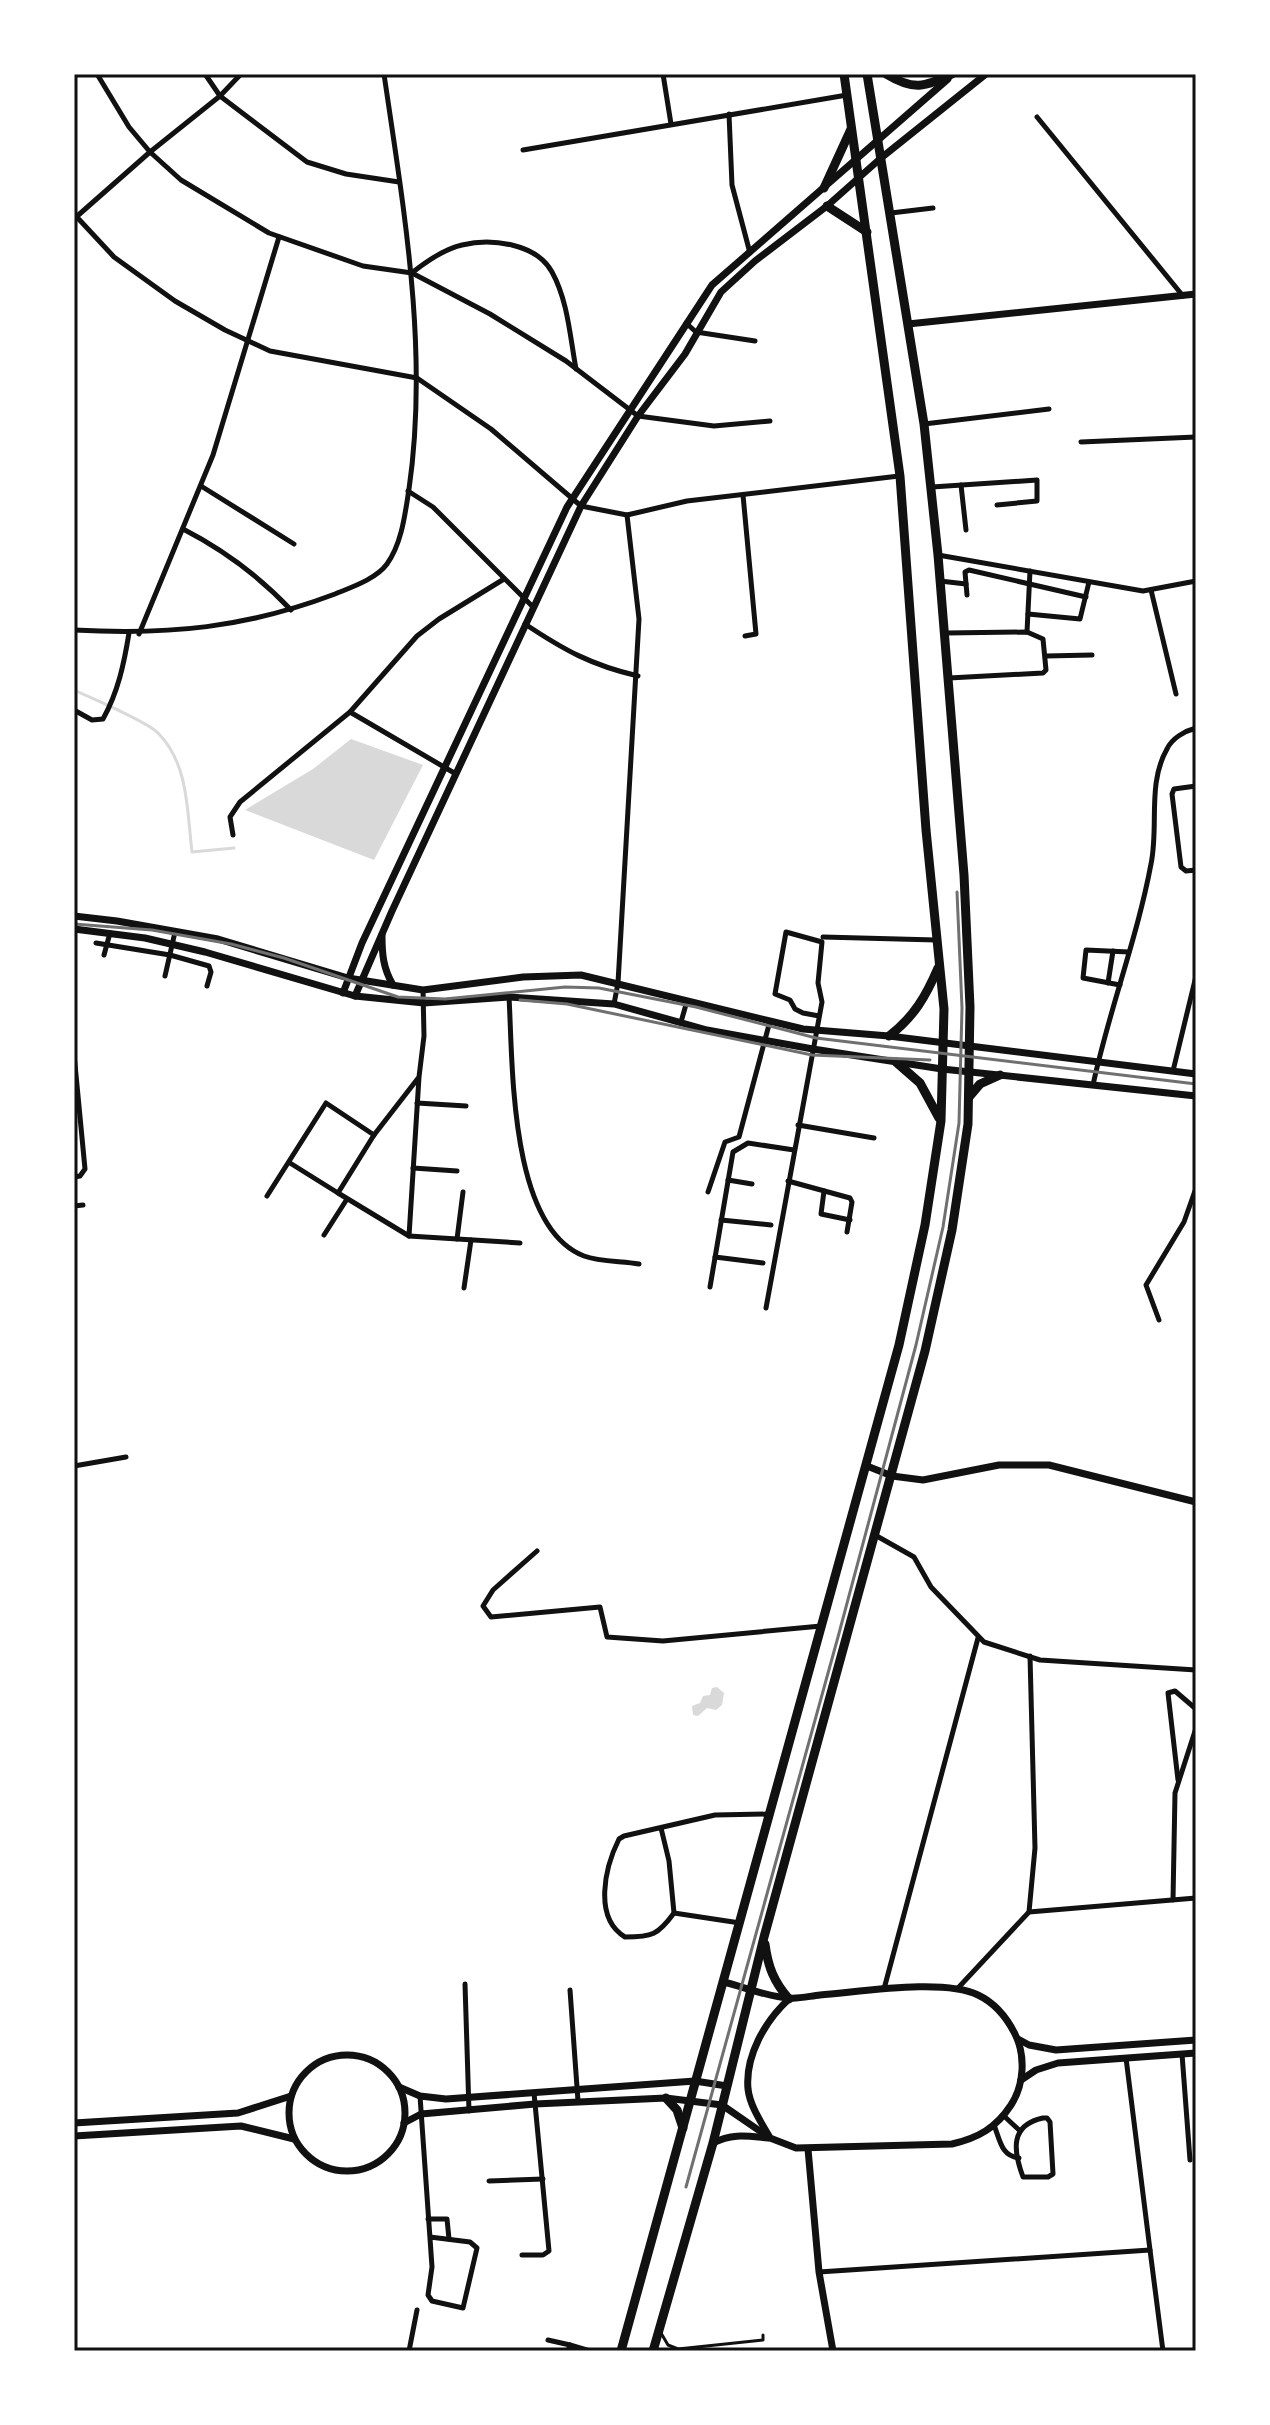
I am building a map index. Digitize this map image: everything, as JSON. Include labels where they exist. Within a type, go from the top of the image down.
[{"type":"highway","points":[[621,2351],[867,1466],[909,1300],[925,1225],[941,1121],[944,1009],[900,476],[844,74]]},
{"type":"highway","points":[[653,2351],[713,2143],[750,1989],[925,1351],[952,1230],[968,1124],[970,1007],[964,875],[938,555],[924,424],[867,74]]},
{"type":"highway","points":[[886,74],[906,84],[925,86],[953,74]]},
{"type":"highway","points":[[824,188],[852,128]]},
{"type":"highway","points":[[827,206],[867,232]]},
{"type":"highway","points":[[889,1036],[906,1023],[923,1001],[939,965]]},
{"type":"highway","points":[[896,1062],[920,1083],[941,1121]]},
{"type":"highway","points":[[969,1097],[980,1084],[1000,1075]]},
{"type":"highway","points":[[764,1937],[769,1967],[776,1984],[789,1999]]},
{"type":"highway","points":[[666,2098],[677,2110],[683,2131]]},
{"type":"main road","points":[[355,996],[581,506],[686,323],[712,285],[953,74]]},
{"type":"main road","points":[[343,993],[444,768],[573,498],[635,413],[685,354],[721,292],[986,74]]},
{"type":"main road","points":[[908,324],[1196,294]]},
{"type":"main road","points":[[1196,1074],[889,1036],[816,1031],[581,975],[457,984],[423,990],[348,978],[218,939],[77,916],[76,930],[172,945],[355,996],[424,1003],[537,997],[614,1004],[707,1030],[813,1049],[942,1069],[1196,1096]]},
{"type":"main road","points":[[112,934],[117,921]]},
{"type":"main road","points":[[382,933],[382,957],[393,985]]},
{"type":"main road","points":[[214,955],[218,939]]},
{"type":"main road","points":[[301,980],[304,964]]},
{"type":"main road","points":[[535,977],[537,997]]},
{"type":"main road","points":[[867,1466],[892,1476],[923,1480],[999,1465],[1049,1465],[1196,1502]]},
{"type":"main road","points":[[404,2123],[421,2114],[578,2101],[666,2098],[722,2105],[770,2138],[796,2148],[952,2144],[971,2139],[994,2125],[1015,2099],[1021,2080],[1022,2059],[1018,2039],[1009,2021],[995,2006],[978,1995],[958,1988],[884,1989],[789,1999],[724,1982]]},
{"type":"main road","points":[[770,2138],[755,2112],[748,2090],[750,2068],[759,2038],[772,2015],[789,1999]]},
{"type":"main road","points":[[1018,2039],[1029,2045],[1056,2050],[1196,2040]]},
{"type":"main road","points":[[1021,2080],[1036,2070],[1058,2063],[1196,2053]]},
{"type":"main road","points":[[352,2054],[371,2060],[387,2071],[399,2087],[404,2105],[404,2123],[398,2141],[373,2166],[355,2171],[337,2171],[320,2165],[305,2154],[294,2139],[288,2110],[291,2096],[300,2078],[314,2064],[332,2056],[352,2054]]},
{"type":"main road","points":[[399,2087],[420,2096],[467,2098],[695,2081],[727,2086]]},
{"type":"main road","points":[[647,2084],[647,2098]]},
{"type":"main road","points":[[621,2085],[622,2099]]},
{"type":"main road","points":[[74,2123],[238,2113],[291,2096]]},
{"type":"main road","points":[[74,2136],[241,2126],[294,2139]]},
{"type":"main road","points":[[713,2143],[735,2135],[770,2138]]},
{"type":"main road","points":[[808,2149],[819,2272],[833,2351]]},
{"type":"street","points":[[97,74],[129,127],[150,152],[181,180],[220,206],[279,237],[363,266],[412,273],[490,314],[576,369],[635,413],[714,426],[770,421]]},
{"type":"street","points":[[205,74],[220,96],[307,162],[346,174],[400,182]]},
{"type":"street","points":[[241,74],[220,96],[75,217],[114,257],[175,301],[270,351],[417,378],[491,429],[581,506],[627,515],[687,501],[900,476]]},
{"type":"street","points":[[74,630],[139,634],[228,625],[291,610],[357,585],[385,567],[396,548],[416,440],[417,378],[412,273],[384,74]]},
{"type":"street","points":[[663,74],[671,124]]},
{"type":"street","points":[[523,150],[848,95]]},
{"type":"street","points":[[729,114],[732,185],[750,253]]},
{"type":"street","points":[[1037,117],[1184,297]]},
{"type":"street","points":[[891,213],[933,208]]},
{"type":"street","points":[[139,634],[213,455],[279,237]]},
{"type":"street","points":[[412,273],[431,259],[461,245],[508,244],[537,256],[551,269],[562,294],[576,369]]},
{"type":"street","points":[[686,323],[696,332],[755,341]]},
{"type":"street","points":[[674,345],[685,354]]},
{"type":"street","points":[[924,424],[1049,409]]},
{"type":"street","points":[[1081,442],[1196,437]]},
{"type":"street","points":[[931,488],[1037,480],[1037,501],[997,505]]},
{"type":"street","points":[[961,485],[966,530]]},
{"type":"street","points":[[201,486],[294,544]]},
{"type":"street","points":[[408,491],[433,507],[533,607]]},
{"type":"street","points":[[743,495],[756,634],[745,636]]},
{"type":"street","points":[[614,1004],[618,983],[627,804],[638,676],[639,619],[627,515]]},
{"type":"street","points":[[183,529],[231,557],[291,610]]},
{"type":"street","points":[[938,555],[1143,591],[1196,581]]},
{"type":"street","points":[[967,595],[965,572],[969,570],[1086,597]]},
{"type":"street","points":[[1027,632],[1030,571]]},
{"type":"street","points":[[233,835],[230,817],[240,802],[350,712],[417,636],[504,579]]},
{"type":"street","points":[[940,581],[966,584]]},
{"type":"street","points":[[1028,614],[1078,620],[1089,582]]},
{"type":"street","points":[[1151,590],[1176,694]]},
{"type":"street","points":[[525,624],[570,653],[638,676]]},
{"type":"street","points":[[945,633],[1027,632],[1043,639],[1046,656],[1046,670],[1043,673],[948,678]]},
{"type":"street","points":[[74,710],[92,720],[103,719],[122,673],[129,633]]},
{"type":"street","points":[[1046,656],[1092,655]]},
{"type":"street","points":[[350,712],[456,774]]},
{"type":"street","points":[[1093,1085],[1152,861],[1159,769],[1168,746],[1184,732],[1196,728]]},
{"type":"street","points":[[1196,786],[1174,789],[1172,794],[1181,867],[1186,871],[1196,870]]},
{"type":"street","points":[[165,976],[176,931]]},
{"type":"street","points":[[766,1308],[822,1002],[818,983],[822,942],[786,932],[775,994],[790,1000],[795,1009],[803,1013],[819,1016]]},
{"type":"street","points":[[104,955],[112,934]]},
{"type":"street","points":[[823,937],[937,940]]},
{"type":"street","points":[[96,943],[170,955],[209,966],[211,972],[207,986]]},
{"type":"street","points":[[1120,985],[1083,978],[1086,950],[1129,952]]},
{"type":"street","points":[[1108,983],[1113,951]]},
{"type":"street","points":[[1173,1071],[1196,976]]},
{"type":"street","points":[[457,984],[459,1000]]},
{"type":"street","points":[[409,1236],[424,1036],[423,990]]},
{"type":"street","points":[[509,997],[523,1164],[540,1213],[555,1235],[584,1256],[639,1264]]},
{"type":"street","points":[[681,1022],[687,1001]]},
{"type":"street","points":[[708,1192],[725,1142],[739,1137],[770,1021]]},
{"type":"street","points":[[74,1054],[78,1126],[85,1169],[80,1176],[74,1177]]},
{"type":"street","points":[[338,1193],[374,1135],[419,1077]]},
{"type":"street","points":[[267,1196],[326,1103],[374,1135]]},
{"type":"street","points":[[417,1103],[466,1106]]},
{"type":"street","points":[[798,1125],[874,1138]]},
{"type":"street","points":[[710,1287],[733,1152],[748,1143],[794,1150]]},
{"type":"street","points":[[290,1163],[409,1236],[520,1243]]},
{"type":"street","points":[[413,1168],[457,1171]]},
{"type":"street","points":[[728,1180],[752,1184]]},
{"type":"street","points":[[788,1181],[850,1198],[847,1232]]},
{"type":"street","points":[[1159,1320],[1146,1285],[1184,1222],[1196,1188]]},
{"type":"street","points":[[824,1191],[821,1214],[850,1220]]},
{"type":"street","points":[[457,1239],[463,1192]]},
{"type":"street","points":[[324,1235],[347,1199]]},
{"type":"street","points":[[74,1206],[83,1205]]},
{"type":"street","points":[[721,1220],[771,1225]]},
{"type":"street","points":[[464,1288],[471,1240]]},
{"type":"street","points":[[715,1257],[763,1263]]},
{"type":"street","points":[[74,1466],[126,1457]]},
{"type":"street","points":[[874,1535],[914,1557],[931,1587],[984,1642],[1040,1660],[1196,1670]]},
{"type":"street","points":[[537,1551],[493,1590],[483,1606],[491,1617],[600,1607],[607,1637],[663,1641],[821,1626]]},
{"type":"street","points":[[884,1989],[979,1637]]},
{"type":"street","points":[[958,1988],[1029,1912],[1035,1848],[1030,1656]]},
{"type":"street","points":[[1179,1783],[1168,1693],[1175,1691],[1196,1709]]},
{"type":"street","points":[[1173,1900],[1175,1793],[1196,1728]]},
{"type":"street","points":[[661,1828],[669,1861],[674,1913],[662,1930],[647,1937],[625,1937],[611,1923],[605,1903],[606,1884],[619,1839],[661,1828],[715,1815],[770,1814]]},
{"type":"street","points":[[1029,1912],[1196,1898]]},
{"type":"street","points":[[674,1913],[740,1923]]},
{"type":"street","points":[[465,1984],[469,2111]]},
{"type":"street","points":[[570,1990],[578,2101]]},
{"type":"street","points":[[1182,2054],[1190,2160]]},
{"type":"street","points":[[1126,2058],[1163,2351]]},
{"type":"street","points":[[522,2255],[543,2255],[549,2251],[534,2093]]},
{"type":"street","points":[[420,2096],[432,2267],[428,2298],[459,2309],[464,2304],[478,2251],[470,2242],[430,2237]]},
{"type":"street","points":[[1004,2116],[1019,2130]]},
{"type":"street","points":[[1049,2119],[1053,2174],[1048,2177],[1023,2177],[1019,2158],[1016,2139],[1019,2130],[1029,2121],[1049,2119]]},
{"type":"street","points":[[994,2125],[1004,2151],[1009,2156],[1019,2158]]},
{"type":"street","points":[[489,2181],[543,2179]]},
{"type":"street","points":[[428,2219],[447,2219],[449,2239]]},
{"type":"street","points":[[819,2272],[1150,2250]]},
{"type":"street","points":[[409,2351],[417,2310]]},
{"type":"street","points":[[548,2340],[569,2348],[590,2351]]},
{"type":"lane","points":[[659,2331],[668,2345],[678,2349],[763,2340],[763,2335]]},
{"type":"shaded area","points":[[351,739],[423,765],[374,860],[245,810],[313,769]]},
{"type":"shaded area","points":[[717,1687],[724,1693],[722,1705],[716,1710],[707,1708],[698,1716],[693,1715],[692,1706],[700,1703],[703,1696],[710,1695],[712,1688]]},
{"type":"waterway","points":[[74,690],[142,722],[168,745],[176,759],[185,789],[192,852],[234,848]]},
{"type":"railway","points":[[686,2187],[838,1637],[916,1345],[943,1227],[959,1123],[962,1008],[957,892]]},
{"type":"railway","points":[[74,924],[152,930],[231,944],[284,958],[398,997],[445,999],[565,987],[599,988],[696,1007],[816,1038],[1196,1084]]},
{"type":"railway","points":[[520,1000],[567,1004],[812,1055],[930,1060]]}]
